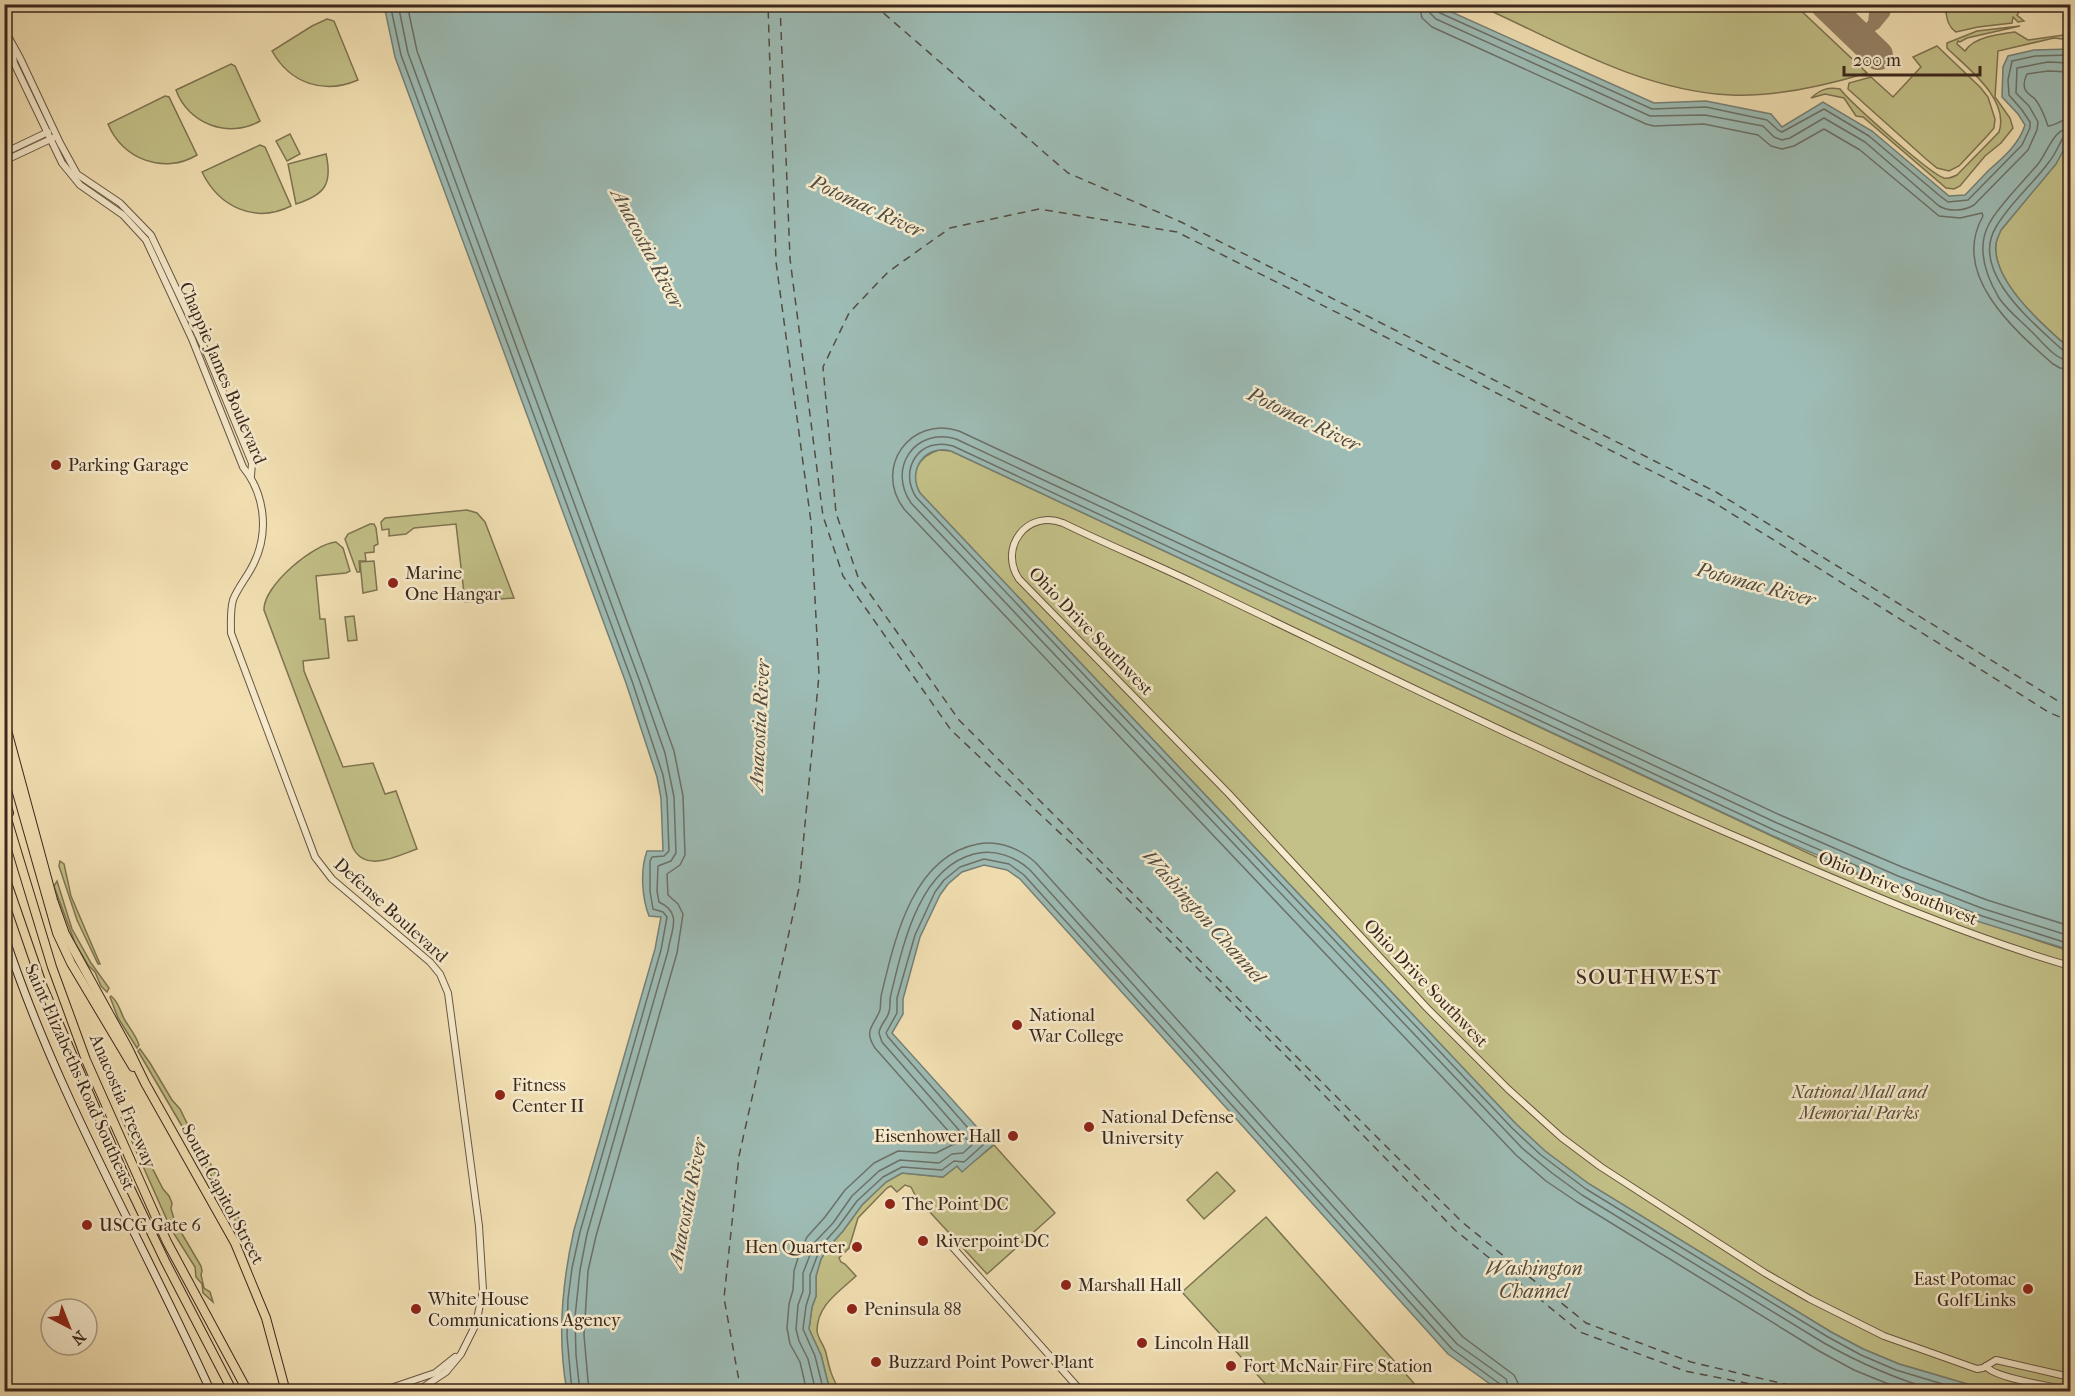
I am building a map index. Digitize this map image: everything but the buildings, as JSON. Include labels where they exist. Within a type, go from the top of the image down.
[{"type":"highway","points":[[4,797],[38,910],[42,934]]},
{"type":"highway","name":"Anacostia Freeway","points":[[4,809],[42,934],[80,1045],[153,1212],[246,1388]]},
{"type":"highway","name":"Anacostia Freeway","points":[[4,874],[43,987],[125,1175],[165,1261],[233,1392]]},
{"type":"main road","points":[[4,719],[53,900],[65,934],[145,1083]]},
{"type":"main road","points":[[4,747],[46,902],[60,941],[122,1052],[145,1083]]},
{"type":"main road","name":"Saint Elizabeths Road Southeast","points":[[4,934],[24,993],[81,1121],[210,1392]]},
{"type":"main road","name":"South Capitol Street","points":[[145,1083],[220,1213],[243,1260],[266,1318],[286,1392]]},
{"type":"street","points":[[4,29],[11,43]]},
{"type":"street","name":"Chappie James Boulevard","points":[[11,43],[77,174],[120,203],[151,235],[208,356],[252,463],[251,477]]},
{"type":"street","name":"Chappie James Boulevard","points":[[11,43],[14,63],[62,163],[80,185],[123,215],[146,240],[192,339],[243,467],[251,477]]},
{"type":"street","points":[[4,161],[55,132]]},
{"type":"street","points":[[4,153],[48,136]]},
{"type":"street","name":"Defense Boulevard","points":[[251,477],[262,506],[262,535],[255,560],[234,600],[231,611],[231,633],[308,840],[316,859],[327,874],[434,966],[442,978],[449,997],[479,1226],[483,1280],[479,1317],[465,1348],[446,1372],[416,1392]]},
{"type":"street","name":"Ohio Drive Southwest","points":[[2070,966],[1943,924],[1701,821],[1536,747],[1063,523],[1052,520],[1037,521],[1024,528],[1015,538],[1011,560],[1019,579],[1229,794],[1427,1008],[1493,1074],[1554,1130],[1601,1167],[1765,1272],[1810,1299],[1861,1325],[1900,1342],[1973,1368],[1981,1369],[1996,1360],[2070,1377]]},
{"type":"street","points":[[948,1242],[1082,1392]]},
{"type":"street","name":"Defense Boulevard","points":[[379,1392],[435,1373],[465,1348]]},
{"type":"street","name":"Ohio Drive Southwest","points":[[1986,1366],[1989,1371],[2070,1390]]},
{"type":"green space","points":[[1478,5],[1795,5],[1867,73],[1817,86],[1766,94],[1731,95],[1698,91],[1665,84],[1601,62]]},
{"type":"green space","points":[[1946,5],[2023,5],[2018,8],[2017,15],[2024,21],[2018,22],[2013,17],[2012,23],[1956,32],[1948,20]]},
{"type":"green space","points":[[327,19],[334,21],[358,80],[332,86],[309,83],[288,71],[272,51]]},
{"type":"green space","points":[[2020,26],[1967,38],[1958,41],[1957,44],[1965,51],[1981,39],[2015,32],[2028,40],[2070,34],[2070,40],[2054,38],[1998,51],[1995,97],[2010,118],[2013,128],[1960,186],[1954,189],[1946,188],[1863,117],[1856,116],[1844,98],[1825,94],[1811,98],[1825,89],[1840,89],[1923,164],[1944,178],[1952,177],[1957,175],[1999,132],[2001,120],[1993,96],[1985,85],[1947,48],[1947,43],[1977,31]]},
{"type":"green space","points":[[1937,46],[1988,97],[1995,119],[1994,128],[1988,135],[1959,166],[1949,171],[1937,168],[1848,89],[1849,83],[1871,77],[1893,97],[1921,67],[1913,57]]},
{"type":"green space","points":[[231,64],[235,66],[260,121],[235,129],[211,125],[200,119],[190,112],[176,90]]},
{"type":"green space","points":[[165,96],[169,97],[197,155],[171,164],[145,160],[134,154],[114,136],[108,124]]},
{"type":"green space","points":[[290,134],[300,154],[287,161],[276,141]]},
{"type":"green space","points":[[2070,138],[2070,349],[2021,302],[2010,287],[1997,258],[1996,243],[2001,230],[2055,164]]},
{"type":"green space","points":[[260,145],[265,147],[291,206],[264,213],[239,209],[218,195],[202,172]]},
{"type":"green space","points":[[326,154],[328,174],[324,187],[313,197],[296,204],[288,164]]},
{"type":"green space","name":"National Mall and Memorial Parks","points":[[939,450],[951,451],[1827,862],[1948,909],[2070,951],[2070,1391],[1991,1391],[1899,1364],[1863,1349],[1831,1332],[1589,1184],[1545,1151],[1516,1124],[920,493],[915,479],[918,467],[921,461]]},
{"type":"green space","points":[[467,510],[477,513],[485,522],[514,598],[465,602],[456,524],[414,528],[406,534],[389,536],[389,529],[382,530],[381,522],[385,518]]},
{"type":"green space","points":[[374,524],[376,528],[378,544],[374,546],[374,552],[365,553],[366,561],[359,561],[360,572],[357,572],[345,539],[348,534]]},
{"type":"green space","points":[[336,542],[343,548],[350,571],[316,576],[320,619],[325,619],[329,658],[303,661],[304,671],[343,767],[373,763],[385,794],[396,791],[417,849],[382,860],[366,860],[359,856],[353,848],[264,610],[266,600],[280,578],[315,550]]},
{"type":"green space","points":[[374,561],[377,590],[363,593],[360,562]]},
{"type":"green space","points":[[354,616],[357,640],[348,641],[345,617]]},
{"type":"green space","points":[[60,861],[64,864],[71,896],[100,964],[77,920],[59,866]]},
{"type":"green space","points":[[57,881],[72,929],[91,963],[109,988],[107,992],[75,943],[54,886]]},
{"type":"green space","points":[[111,996],[139,1045],[137,1048],[118,1018]]},
{"type":"green space","points":[[140,1049],[180,1109],[202,1154],[210,1163],[244,1228],[244,1241],[222,1192],[138,1051]]},
{"type":"green space","points":[[121,1117],[169,1196],[175,1222],[201,1266],[204,1288],[210,1292],[213,1302],[203,1293],[202,1284],[196,1277],[195,1267],[171,1229]]},
{"type":"green space","points":[[994,1145],[1055,1213],[987,1274],[916,1197],[911,1187],[905,1185],[897,1192],[891,1186],[887,1188],[858,1218],[849,1248],[839,1258],[856,1276],[825,1306],[818,1322],[818,1334],[833,1378],[841,1391],[830,1391],[821,1355],[809,1329],[816,1296],[816,1276],[827,1249],[862,1205],[886,1182],[902,1173],[943,1177],[957,1166],[962,1171]]},
{"type":"green space","points":[[1217,1172],[1235,1191],[1204,1219],[1187,1200]]},
{"type":"green space","points":[[1266,1217],[1419,1389],[1417,1391],[1272,1391],[1182,1292]]},
{"type":"water","points":[[384,5],[1436,5],[1654,103],[1706,101],[1771,114],[1782,127],[1823,102],[1872,131],[1949,196],[1965,195],[2010,150],[2025,125],[2002,97],[2003,67],[2008,56],[2034,50],[2070,49],[2070,138],[2056,164],[2001,230],[1996,243],[1997,258],[2010,287],[2021,302],[2070,349],[2070,950],[1980,922],[1893,888],[1771,835],[951,451],[941,450],[926,455],[920,461],[916,476],[916,485],[920,493],[1516,1124],[1545,1151],[1589,1184],[1831,1332],[1899,1364],[1991,1391],[1500,1391],[1448,1354],[1020,879],[1007,870],[984,865],[962,872],[948,884],[940,895],[920,937],[903,999],[903,1014],[892,1033],[993,1145],[962,1172],[957,1166],[943,1177],[902,1173],[886,1182],[862,1205],[827,1249],[816,1276],[816,1296],[809,1329],[821,1355],[830,1391],[567,1391],[562,1351],[562,1310],[566,1270],[574,1230],[655,949],[661,917],[649,916],[643,893],[643,875],[647,851],[663,851],[661,798],[657,777],[626,683],[395,57]]},
{"type":"ferry route","points":[[741,1392],[724,1298],[739,1156],[799,888],[819,675],[811,522],[776,262],[768,4]]},
{"type":"ferry route","points":[[780,4],[790,259],[823,516],[843,576],[951,730],[1079,851],[1293,1063],[1455,1230],[1580,1332],[1685,1371],[1791,1392]]},
{"type":"ferry route","points":[[873,4],[1068,173],[1181,222],[1716,492],[2058,701],[2070,706]]},
{"type":"ferry route","points":[[1818,1392],[1691,1362],[1586,1323],[1462,1222],[959,720],[858,577],[836,513],[823,367],[849,313],[888,272],[950,228],[1039,209],[1177,232],[1713,502],[2050,713],[2070,721]]},
{"type":"taxiway","points":[[1861,39],[1874,23],[1876,4]]},
{"type":"taxiway","points":[[1875,24],[1884,13],[1887,4]]},
{"type":"runway","points":[[1825,4],[1878,55]]},
{"type":"place","name":"Parking Garage","points":[[56,465]]},
{"type":"place","name":"Marine One Hangar","points":[[393,583]]},
{"type":"place","name":"National War College","points":[[1017,1025]]},
{"type":"place","name":"Fitness Center II","points":[[500,1095]]},
{"type":"place","name":"National Defense University","points":[[1089,1127]]},
{"type":"place","name":"Eisenhower Hall","points":[[1013,1136]]},
{"type":"place","name":"The Point DC","points":[[890,1204]]},
{"type":"place","name":"USCG Gate 6","points":[[87,1225]]},
{"type":"place","name":"Riverpoint DC","points":[[923,1241]]},
{"type":"place","name":"Hen Quarter","points":[[857,1247]]},
{"type":"place","name":"Marshall Hall","points":[[1066,1285]]},
{"type":"place","name":"East Potomac Golf Links","points":[[2028,1289]]},
{"type":"place","name":"White House Communications Agency","points":[[416,1309]]},
{"type":"place","name":"Peninsula 88","points":[[852,1309]]},
{"type":"place","name":"Lincoln Hall","points":[[1142,1343]]},
{"type":"place","name":"Buzzard Point Power Plant","points":[[876,1362]]},
{"type":"place","name":"Fort McNair Fire Station","points":[[1231,1366]]},
{"type":"district","name":"SOUTHWEST","points":[[1649,977]]},
{"type":"water label","name":"Potomac River","points":[[867,206]]},
{"type":"water label","name":"Anacostia River","points":[[648,248]]},
{"type":"water label","name":"Potomac River","points":[[1304,419]]},
{"type":"water label","name":"Potomac River","points":[[1756,584]]},
{"type":"water label","name":"Anacostia River","points":[[759,725]]},
{"type":"water label","name":"Washington Channel","points":[[1204,916]]},
{"type":"water label","name":"Anacostia River","points":[[687,1203]]},
{"type":"water label","name":"Washington Channel","points":[[1534,1280]]}]
